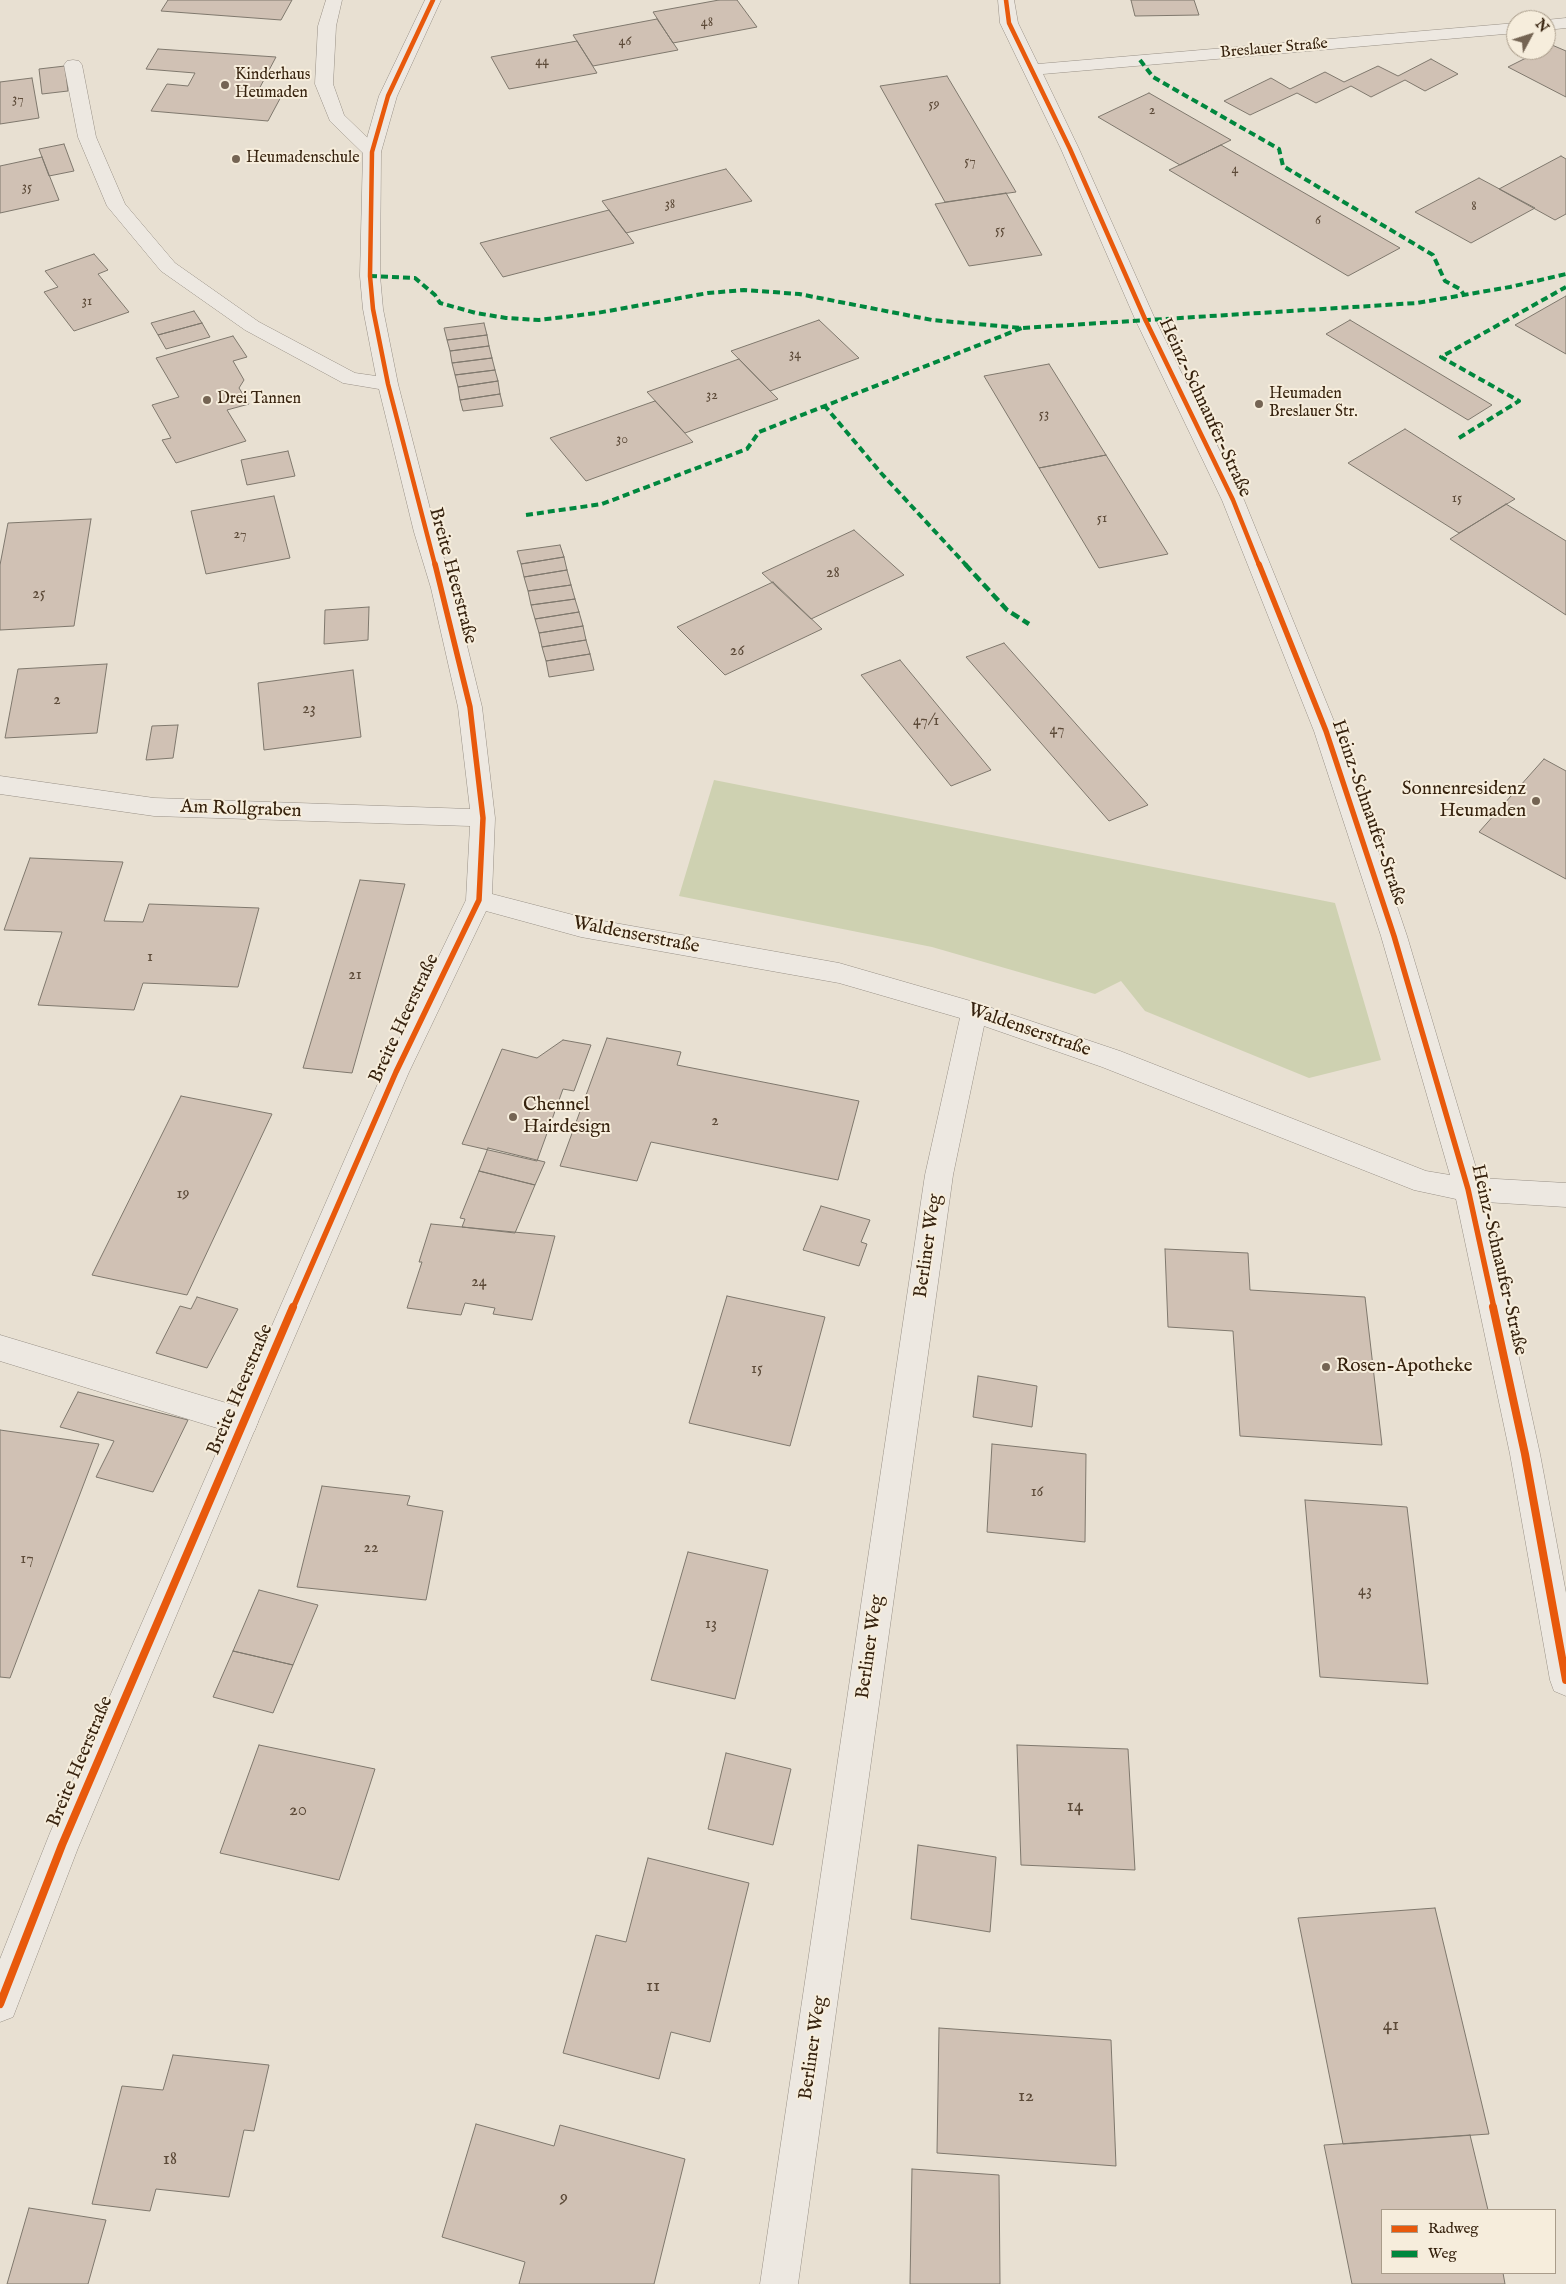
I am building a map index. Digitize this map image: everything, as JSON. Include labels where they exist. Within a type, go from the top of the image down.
[{"type":"street","points":[[334,0],[327,26],[324,84],[336,117],[372,152]]},
{"type":"street","name":"Breite Heerstraße","points":[[0,2004],[65,1836],[243,1422],[396,1072],[479,900],[483,818],[470,707],[442,588],[425,532],[388,384],[373,309],[370,276],[372,152],[388,96],[433,0]]},
{"type":"street","name":"Heinz-Schnaufer-Straße","points":[[1006,0],[1009,23],[1070,149],[1145,319],[1233,500],[1326,731],[1394,936],[1468,1188],[1525,1454],[1566,1680]]},
{"type":"street","name":"Breslauer Straße","points":[[1032,70],[1506,29]]},
{"type":"street","points":[[73,65],[88,137],[116,206],[168,267],[252,326],[350,379],[388,384]]},
{"type":"street","name":"Am Rollgraben","points":[[0,785],[154,807],[483,818]]},
{"type":"street","name":"Waldenserstraße","points":[[479,900],[581,927],[840,973],[974,1012],[1111,1059],[1424,1182],[1468,1188],[1566,1195]]},
{"type":"street","name":"Berliner Weg","points":[[779,2284],[939,1175],[974,1012]]},
{"type":"street","points":[[0,1348],[243,1422]]},
{"type":"green space","points":[[714,780],[1335,903],[1381,1060],[1309,1078],[1145,1011],[1121,981],[1095,994],[932,947],[679,896]]},
{"type":"building","points":[[168,0],[292,0],[281,20],[161,11]]},
{"type":"building","points":[[719,0],[737,0],[757,27],[673,43],[653,12]]},
{"type":"building","points":[[1131,0],[1194,0],[1199,15],[1135,16]]},
{"type":"building","points":[[657,19],[678,50],[593,66],[573,35]]},
{"type":"building","points":[[577,41],[597,73],[509,89],[491,57]]},
{"type":"building","points":[[1556,47],[1566,51],[1566,97],[1508,67],[1522,60],[1556,60]]},
{"type":"building","name":"Kinderhaus Heumaden","points":[[158,49],[276,57],[258,91],[283,93],[268,121],[151,111],[167,84],[188,86],[195,73],[146,69]]},
{"type":"building","points":[[1431,59],[1458,74],[1425,91],[1405,80],[1371,97],[1351,86],[1316,103],[1297,93],[1250,115],[1224,101],[1271,78],[1290,89],[1325,72],[1344,82],[1378,66],[1398,76]]},
{"type":"building","points":[[65,66],[68,91],[42,94],[39,69]]},
{"type":"building","points":[[947,76],[1016,192],[945,202],[880,86]]},
{"type":"building","points":[[32,78],[39,118],[0,124],[0,82]]},
{"type":"building","points":[[1149,93],[1231,140],[1180,165],[1098,117]]},
{"type":"building","points":[[64,144],[74,171],[49,176],[39,149]]},
{"type":"building","points":[[1221,145],[1400,248],[1348,276],[1169,170]]},
{"type":"building","points":[[1561,156],[1566,159],[1566,214],[1555,220],[1499,189]]},
{"type":"building","points":[[42,157],[59,200],[0,213],[0,166]]},
{"type":"building","points":[[726,169],[752,201],[626,233],[602,201]]},
{"type":"building","points":[[1479,178],[1535,208],[1471,243],[1415,212]]},
{"type":"building","points":[[1006,193],[1042,255],[969,266],[935,204]]},
{"type":"building","points":[[609,210],[634,243],[503,277],[480,243]]},
{"type":"building","points":[[94,254],[108,270],[98,274],[129,312],[74,331],[44,292],[58,287],[45,271]]},
{"type":"building","points":[[1566,296],[1566,354],[1515,325]]},
{"type":"building","points":[[194,311],[202,323],[158,335],[151,323]]},
{"type":"building","points":[[819,320],[859,358],[770,391],[731,351]]},
{"type":"building","points":[[1350,320],[1492,405],[1468,420],[1326,334]]},
{"type":"building","points":[[202,323],[210,337],[166,349],[158,335]]},
{"type":"building","points":[[484,323],[487,335],[447,340],[444,328]]},
{"type":"building","points":[[487,335],[489,346],[450,351],[447,340]]},
{"type":"building","name":"Drei Tannen","points":[[233,336],[247,357],[233,361],[244,380],[239,388],[249,404],[227,410],[246,441],[176,463],[162,440],[171,438],[152,405],[179,397],[156,358]]},
{"type":"building","points":[[489,346],[492,358],[452,363],[450,351]]},
{"type":"building","points":[[492,358],[495,370],[455,375],[452,363]]},
{"type":"building","points":[[739,359],[778,399],[685,433],[647,392]]},
{"type":"building","points":[[1049,364],[1106,455],[1039,468],[984,376]]},
{"type":"building","points":[[495,370],[498,381],[458,387],[455,375]]},
{"type":"building","points":[[498,381],[500,394],[460,400],[458,387]]},
{"type":"building","points":[[500,394],[503,406],[463,411],[460,400]]},
{"type":"building","points":[[655,401],[693,442],[586,481],[550,438]]},
{"type":"building","points":[[1405,429],[1515,499],[1459,533],[1348,463]]},
{"type":"building","points":[[288,451],[295,476],[247,485],[241,460]]},
{"type":"building","points":[[1106,455],[1168,554],[1099,568],[1039,468]]},
{"type":"building","points":[[274,496],[290,558],[206,574],[191,511]]},
{"type":"building","points":[[1506,504],[1566,541],[1566,615],[1450,539]]},
{"type":"building","points":[[91,519],[74,626],[0,630],[0,565],[8,523]]},
{"type":"building","points":[[854,530],[904,575],[811,619],[762,573]]},
{"type":"building","points":[[560,545],[564,557],[521,564],[517,551]]},
{"type":"building","points":[[564,557],[567,570],[524,577],[521,564]]},
{"type":"building","points":[[567,570],[571,585],[528,591],[524,577]]},
{"type":"building","points":[[773,582],[822,629],[725,675],[677,627]]},
{"type":"building","points":[[571,585],[575,599],[531,605],[528,591]]},
{"type":"building","points":[[575,599],[579,612],[535,619],[531,605]]},
{"type":"building","points":[[369,607],[368,640],[324,644],[325,610]]},
{"type":"building","points":[[579,612],[583,626],[539,633],[535,619]]},
{"type":"building","points":[[583,626],[586,640],[542,647],[539,633]]},
{"type":"building","points":[[586,640],[590,654],[546,661],[542,647]]},
{"type":"building","points":[[1004,643],[1148,805],[1109,821],[966,657]]},
{"type":"building","points":[[590,654],[594,670],[549,677],[546,661]]},
{"type":"building","points":[[900,660],[991,770],[951,786],[861,675]]},
{"type":"building","points":[[107,664],[97,733],[5,738],[18,669]]},
{"type":"building","points":[[353,670],[361,737],[264,750],[258,683]]},
{"type":"building","points":[[178,725],[173,758],[146,760],[152,726]]},
{"type":"building","name":"Sonnenresidenz Heumaden","points":[[1544,759],[1566,771],[1566,879],[1479,832]]},
{"type":"building","points":[[30,858],[123,862],[104,921],[143,922],[149,904],[259,908],[238,987],[143,983],[134,1010],[38,1005],[62,932],[4,930]]},
{"type":"building","points":[[360,880],[405,884],[352,1073],[303,1068]]},
{"type":"building","points":[[607,1038],[681,1052],[677,1065],[859,1101],[838,1180],[651,1142],[637,1181],[560,1166]]},
{"type":"building","name":"Chennel Hairdesign","points":[[563,1040],[591,1045],[574,1091],[563,1089],[537,1161],[462,1144],[502,1049],[537,1058]]},
{"type":"building","points":[[181,1096],[272,1114],[187,1295],[92,1275]]},
{"type":"building","points":[[488,1148],[545,1162],[535,1185],[479,1171]]},
{"type":"building","points":[[479,1171],[535,1185],[515,1233],[462,1227],[465,1219],[460,1218]]},
{"type":"building","points":[[821,1206],[870,1220],[861,1242],[867,1244],[859,1266],[803,1250]]},
{"type":"building","points":[[431,1224],[555,1236],[532,1320],[493,1314],[495,1308],[465,1303],[461,1315],[407,1308],[422,1262],[419,1262]]},
{"type":"building","points":[[1165,1249],[1248,1253],[1250,1290],[1365,1297],[1382,1445],[1240,1436],[1233,1331],[1168,1327]]},
{"type":"building","points":[[727,1296],[825,1317],[790,1446],[689,1423]]},
{"type":"building","points":[[197,1297],[238,1309],[207,1368],[156,1353],[180,1306],[191,1309]]},
{"type":"building","points":[[978,1376],[1037,1386],[1032,1427],[973,1417]]},
{"type":"building","points":[[78,1392],[188,1420],[153,1492],[96,1477],[114,1441],[60,1427]]},
{"type":"building","points":[[0,1430],[99,1444],[10,1678],[0,1677]]},
{"type":"building","points":[[992,1444],[1086,1454],[1085,1542],[987,1532]]},
{"type":"building","points":[[322,1486],[410,1496],[407,1505],[443,1511],[426,1600],[297,1587]]},
{"type":"building","points":[[1305,1500],[1407,1507],[1428,1684],[1320,1677]]},
{"type":"building","points":[[688,1552],[768,1570],[735,1699],[651,1680]]},
{"type":"building","points":[[259,1590],[318,1605],[293,1665],[233,1651]]},
{"type":"building","points":[[233,1651],[293,1665],[273,1713],[213,1697]]},
{"type":"building","points":[[259,1745],[375,1769],[339,1880],[220,1853]]},
{"type":"building","points":[[1017,1745],[1128,1749],[1135,1870],[1021,1865]]},
{"type":"building","points":[[726,1753],[791,1769],[773,1845],[708,1829]]},
{"type":"building","points":[[918,1845],[996,1857],[990,1932],[911,1919]]},
{"type":"building","points":[[648,1858],[749,1883],[710,2042],[671,2032],[659,2079],[563,2053],[596,1935],[626,1942]]},
{"type":"building","points":[[1435,1908],[1489,2134],[1343,2144],[1298,1918]]},
{"type":"building","points":[[939,2028],[1111,2040],[1116,2166],[937,2153]]},
{"type":"building","points":[[173,2055],[269,2065],[254,2131],[244,2130],[229,2197],[156,2189],[150,2211],[92,2204],[122,2086],[163,2090]]},
{"type":"building","points":[[476,2124],[554,2146],[560,2125],[685,2159],[654,2284],[519,2284],[525,2262],[442,2237]]},
{"type":"building","points":[[1470,2135],[1488,2209],[1381,2209],[1381,2274],[1503,2274],[1505,2284],[1352,2284],[1324,2145]]},
{"type":"building","points":[[912,2169],[999,2175],[1000,2284],[910,2284]]},
{"type":"building","points":[[29,2208],[106,2220],[88,2284],[7,2284]]},
{"type":"marked path","points":[[1140,60],[1153,77],[1279,149],[1283,166],[1433,255],[1445,281],[1460,289],[1464,295]]},
{"type":"marked path","points":[[370,276],[415,278],[435,295],[440,303],[476,313],[506,318],[539,320],[597,313],[708,293],[744,290],[799,294],[932,320],[1022,328],[1417,303],[1510,287],[1566,274]]},
{"type":"marked path","points":[[1459,438],[1519,401],[1441,357],[1566,287]]},
{"type":"marked path","points":[[526,515],[602,504],[747,449],[759,432],[1022,328]]},
{"type":"marked path","points":[[824,405],[881,473],[1007,610],[1029,624]]},
{"type":"cycle path","points":[[0,2004],[62,1845],[243,1422],[396,1072],[479,900],[483,818],[470,707],[442,588],[425,532],[388,384],[373,309],[370,276],[372,152],[388,96],[433,0]]},
{"type":"cycle path","points":[[1006,0],[1009,23],[1070,149],[1145,319],[1233,500],[1326,731],[1394,936],[1468,1189],[1525,1454],[1566,1680]]},
{"type":"place","name":"Kinderhaus Heumaden","points":[[225,85]]},
{"type":"place","name":"Heumadenschule","points":[[236,159]]},
{"type":"place","name":"Drei Tannen","points":[[207,400]]},
{"type":"place","name":"Heumaden Breslauer Str.","points":[[1259,404]]},
{"type":"place","name":"Sonnenresidenz Heumaden","points":[[1536,801]]},
{"type":"place","name":"Chennel Hairdesign","points":[[513,1117]]},
{"type":"place","name":"Rosen-Apotheke","points":[[1326,1367]]}]
